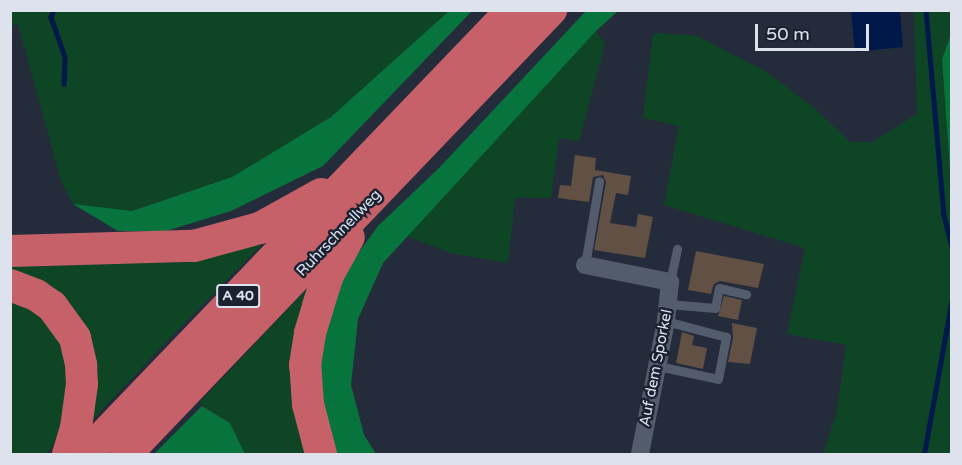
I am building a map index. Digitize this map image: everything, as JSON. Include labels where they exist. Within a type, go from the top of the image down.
[{"type":"highway","name":"Ruhrschnellweg","points":[[126,454],[399,149],[512,10]]},
{"type":"highway","name":"Ruhrschnellweg","points":[[86,454],[399,149],[551,10]]},
{"type":"highway","points":[[10,251],[163,249],[226,239],[260,228],[399,149]]},
{"type":"highway","points":[[321,454],[308,404],[305,365],[310,333],[328,275],[399,149]]},
{"type":"highway","points":[[10,285],[36,295],[52,306],[75,338],[81,365],[82,384],[76,428],[68,454]]},
{"type":"street","points":[[585,265],[670,282]]},
{"type":"street","name":"Auf dem Sporkel","points":[[640,454],[667,312],[670,282]]},
{"type":"lane","points":[[585,265],[599,181]]},
{"type":"lane","name":"Auf dem Sporkel","points":[[670,282],[676,249]]},
{"type":"lane","points":[[667,312],[715,308],[719,288],[747,294]]},
{"type":"lane","points":[[657,366],[718,379],[726,337],[667,312]]},
{"type":"green space","points":[[11,10],[449,11],[331,117],[232,177],[131,211],[73,204],[61,181],[18,24],[11,26]]},
{"type":"green space","points":[[449,11],[472,11],[323,166],[231,211],[166,231],[118,231],[73,204],[132,211],[232,177],[331,117]]},
{"type":"green space","points":[[586,11],[618,11],[596,31],[383,263],[358,319],[351,385],[364,435],[376,454],[333,454],[318,375],[322,338],[334,295],[354,259],[378,226],[439,168]]},
{"type":"green space","points":[[914,11],[951,11],[951,34],[942,59],[952,182],[951,454],[823,454],[837,411],[846,345],[787,334],[805,248],[664,205],[679,126],[643,118],[653,33],[697,36],[765,71],[812,106],[850,142],[872,142],[917,114]]},
{"type":"green space","points":[[596,31],[605,44],[579,141],[559,138],[551,198],[515,198],[508,263],[451,253],[406,236]]},
{"type":"green space","points":[[951,34],[951,182],[942,59]]},
{"type":"green space","points":[[279,227],[83,430],[91,378],[11,276],[10,259]]},
{"type":"green space","points":[[322,273],[313,454],[245,454],[230,423],[199,403]]},
{"type":"green space","points":[[11,292],[52,321],[71,365],[63,427],[47,454],[11,454]]},
{"type":"green space","points":[[202,406],[230,423],[245,454],[154,454]]},
{"type":"water","points":[[851,11],[900,11],[903,47],[855,52]]},
{"type":"building","points":[[575,155],[596,158],[595,170],[631,176],[628,195],[616,193],[610,223],[636,227],[638,214],[653,217],[645,258],[594,250],[606,182],[603,175],[593,177],[589,202],[558,198],[560,185],[571,186]]},
{"type":"building","points":[[696,251],[764,264],[758,288],[720,281],[714,284],[711,294],[688,290]]},
{"type":"building","points":[[724,296],[742,300],[738,320],[718,316]]},
{"type":"building","points":[[732,323],[757,328],[750,364],[728,362],[733,338]]},
{"type":"building","points":[[682,332],[694,336],[692,345],[707,348],[703,369],[676,363]]},
{"type":"waterway","points":[[54,10],[51,17],[65,57],[64,84]]},
{"type":"waterway","points":[[926,10],[944,215],[952,248]]},
{"type":"waterway","points":[[924,454],[952,298]]}]
